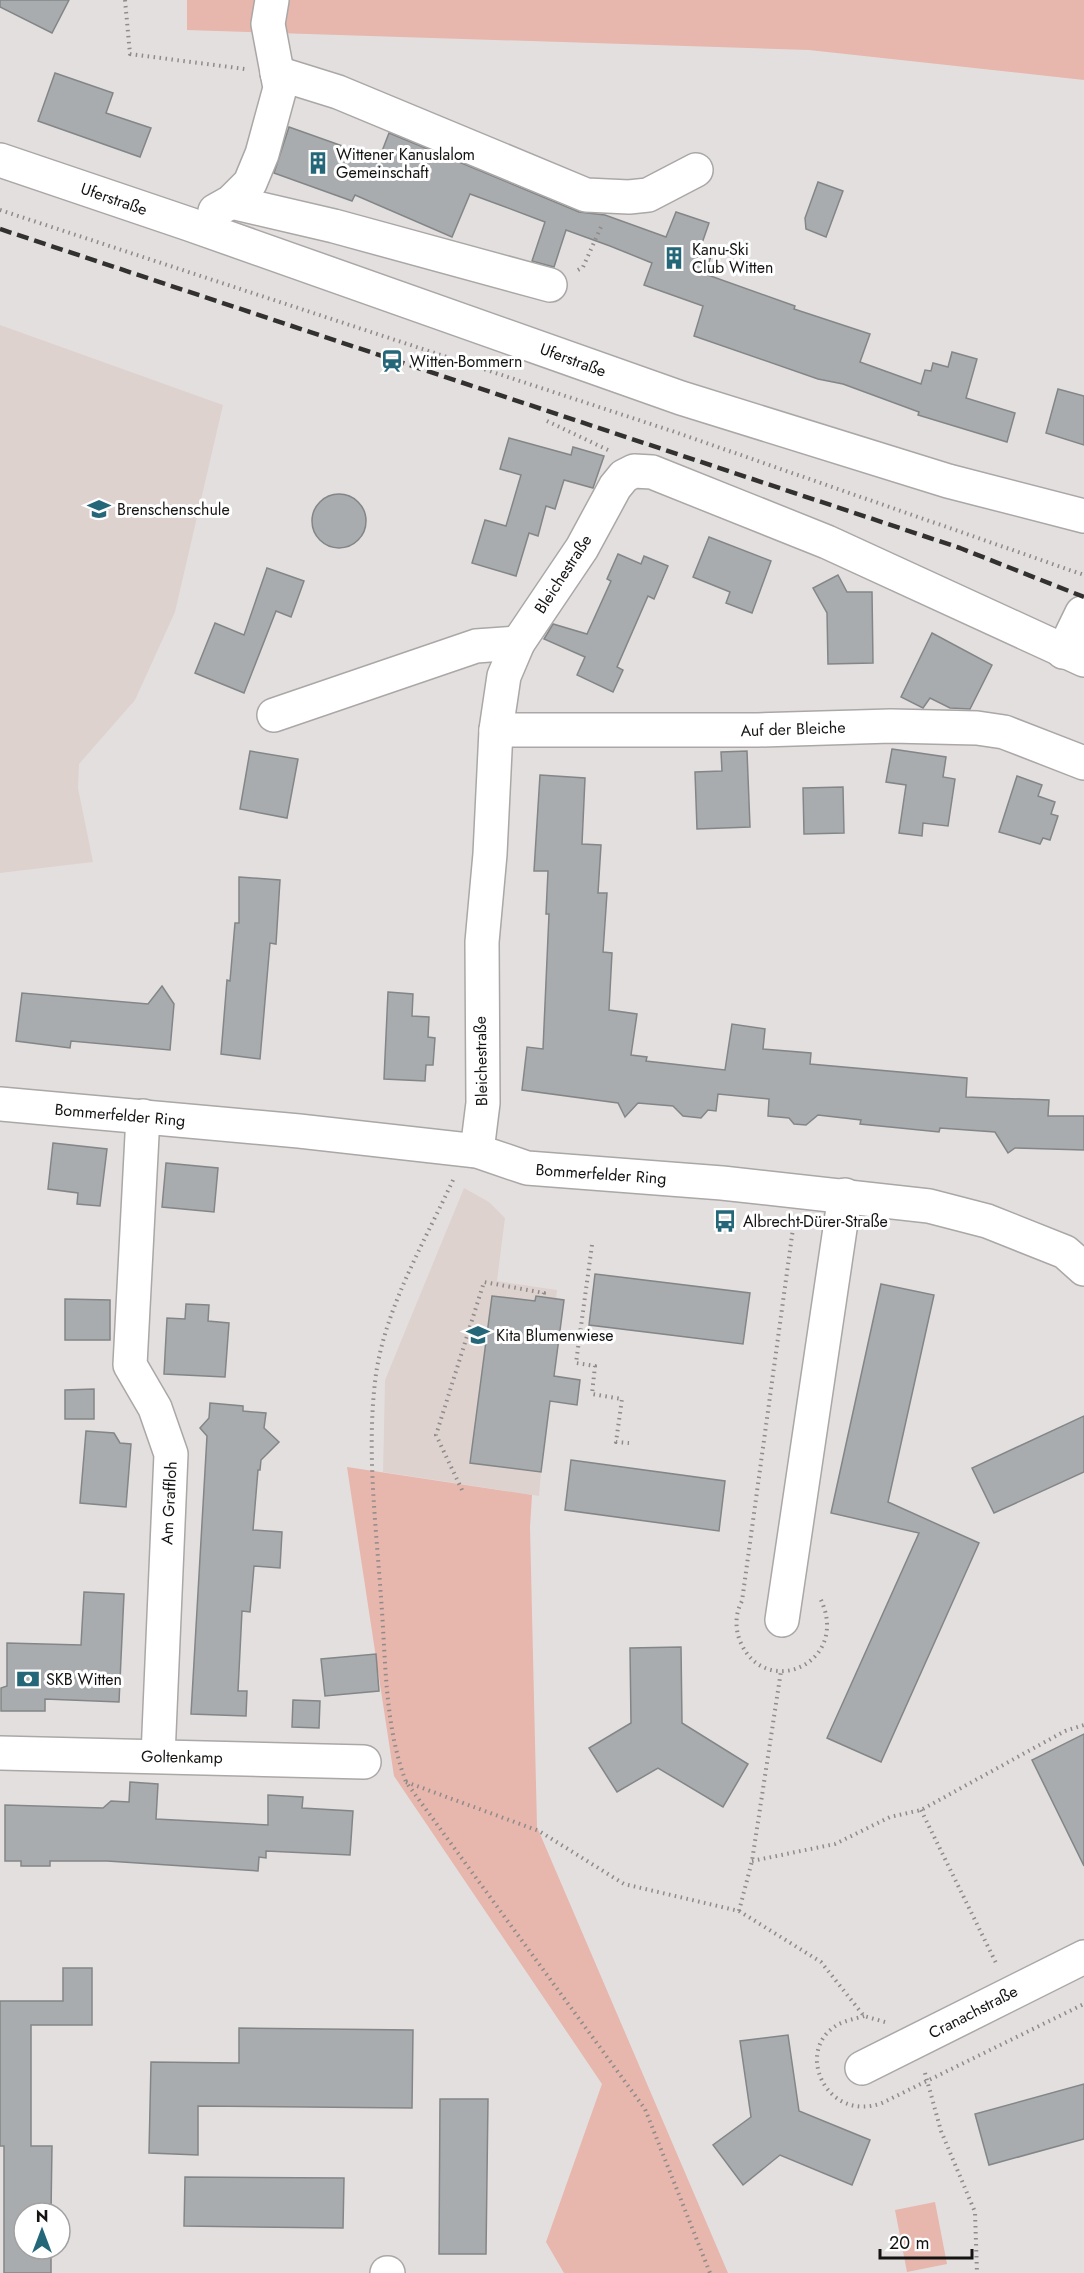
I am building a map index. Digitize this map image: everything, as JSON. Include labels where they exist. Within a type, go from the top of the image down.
[{"type":"street","points":[[189,224],[231,202],[250,183],[262,154],[280,88],[268,24],[272,0]]},
{"type":"street","points":[[277,73],[338,92],[586,195],[628,197],[648,195],[696,170]]},
{"type":"street","name":"Uferstraße","points":[[0,160],[189,224],[681,398],[948,481],[1084,516]]},
{"type":"street","points":[[231,202],[334,226],[550,285]]},
{"type":"street","points":[[634,471],[652,472],[827,542],[1074,656],[1082,613]]},
{"type":"street","name":"Bleichestraße","points":[[477,1151],[483,1103],[482,942],[490,854],[496,730],[504,676],[518,643],[582,548],[615,487],[624,476],[634,471]]},
{"type":"street","points":[[273,715],[476,646],[518,643]]},
{"type":"street","name":"Auf der Bleiche","points":[[496,730],[714,731],[891,726],[977,728],[1004,732],[1084,763]]},
{"type":"street","name":"Bommerfelder Ring","points":[[0,1104],[143,1116],[477,1151],[527,1168],[722,1183],[928,1206],[962,1213],[1078,1254]]},
{"type":"street","name":"Am Graffloh","points":[[143,1116],[130,1365],[155,1408],[171,1454],[158,1756]]},
{"type":"street","points":[[782,1620],[845,1195]]},
{"type":"street","name":"Goltenkamp","points":[[0,1753],[364,1762]]},
{"type":"street","name":"Cranachstraße","points":[[861,2068],[1084,1957]]},
{"type":"path","points":[[125,0],[130,54],[277,73]]},
{"type":"path","points":[[0,210],[672,431],[1084,575]]},
{"type":"path","points":[[550,285],[583,267],[604,219]]},
{"type":"path","points":[[547,421],[614,453],[634,471]]},
{"type":"path","points":[[477,1151],[455,1175],[397,1303],[376,1373],[373,1476],[390,1719],[398,1761],[406,1782],[645,2109],[710,2273]]},
{"type":"path","points":[[592,1245],[576,1363],[595,1366],[592,1394],[622,1399],[616,1442],[628,1443]]},
{"type":"path","points":[[462,1490],[436,1436],[484,1282],[544,1293],[543,1297]]},
{"type":"path","points":[[739,1911],[752,1861],[781,1671]]},
{"type":"path","points":[[752,1861],[835,1844],[890,1817],[921,1810],[1065,1731],[1084,1725]]},
{"type":"path","points":[[406,1782],[539,1831],[624,1884],[739,1911],[821,1962],[864,2016],[888,2023],[903,2023],[915,2041],[942,2131],[975,2212],[977,2273]]},
{"type":"path","points":[[921,1810],[1010,1993]]},
{"type":"shaded area","points":[[187,0],[1084,0],[1084,80],[809,50],[187,30]]},
{"type":"shaded area","name":"Brenschenschule","points":[[0,325],[223,405],[175,612],[135,700],[79,764],[78,788],[93,862],[0,873]]},
{"type":"shaded area","name":"Kita Blumenwiese","points":[[464,1188],[489,1202],[505,1218],[497,1281],[557,1290],[539,1496],[383,1472],[385,1380]]},
{"type":"shaded area","points":[[347,1467],[532,1495],[530,1527],[537,1827],[728,2273],[564,2273],[546,2242],[602,2084],[394,1776]]},
{"type":"shaded area","points":[[935,2202],[947,2264],[907,2272],[895,2210]]},
{"type":"building","points":[[0,0],[69,0],[52,33],[0,7]]},
{"type":"building","points":[[55,73],[113,93],[106,113],[151,128],[140,157],[38,121]]},
{"type":"building","points":[[289,127],[379,159],[389,133],[579,212],[605,215],[666,237],[676,212],[709,223],[700,249],[712,253],[705,274],[795,306],[794,309],[870,334],[860,362],[921,384],[925,370],[931,371],[933,363],[948,367],[952,352],[977,359],[966,398],[1015,413],[1007,442],[918,415],[919,412],[843,384],[818,379],[694,336],[703,306],[644,285],[652,263],[610,246],[566,230],[554,267],[532,261],[545,222],[500,205],[470,194],[452,237],[355,195],[352,201],[274,173]]},
{"type":"building","points":[[818,182],[843,191],[826,237],[806,229],[805,218]]},
{"type":"building","points":[[1058,389],[1084,396],[1084,445],[1046,433]]},
{"type":"building","points":[[509,438],[571,455],[573,447],[604,456],[593,488],[564,480],[555,509],[546,506],[538,536],[529,533],[516,576],[472,563],[485,520],[506,526],[521,475],[500,469]]},
{"type":"building","points":[[339,494],[349,496],[358,502],[364,511],[366,521],[364,531],[358,540],[349,546],[339,548],[329,546],[320,540],[314,531],[312,521],[314,511],[320,502],[329,496]]},
{"type":"building","points":[[709,537],[771,561],[752,613],[726,603],[730,592],[693,577]]},
{"type":"building","points":[[618,554],[641,564],[644,556],[668,566],[654,599],[648,596],[617,667],[623,670],[613,692],[577,675],[585,657],[544,639],[553,624],[587,634],[611,581],[607,579]]},
{"type":"building","points":[[267,568],[304,581],[291,617],[276,611],[244,693],[195,673],[215,623],[244,635]]},
{"type":"building","points":[[838,575],[847,592],[872,592],[873,663],[828,664],[827,613],[813,588]]},
{"type":"building","points":[[932,633],[992,665],[970,709],[950,708],[930,698],[923,708],[901,697]]},
{"type":"building","points":[[892,749],[946,757],[943,777],[955,779],[948,826],[923,823],[922,836],[899,833],[906,785],[886,782]]},
{"type":"building","points":[[250,751],[298,759],[287,818],[240,809]]},
{"type":"building","points":[[747,751],[750,827],[697,829],[695,772],[722,771],[721,752]]},
{"type":"building","points":[[540,775],[585,778],[582,844],[601,845],[598,893],[607,893],[603,952],[612,953],[609,1010],[637,1014],[631,1055],[647,1057],[646,1061],[725,1070],[732,1024],[765,1029],[763,1049],[811,1053],[810,1064],[967,1078],[966,1097],[1049,1100],[1048,1116],[1084,1116],[1084,1150],[1015,1148],[1008,1153],[995,1132],[940,1128],[939,1132],[860,1124],[861,1120],[818,1115],[806,1125],[794,1124],[789,1118],[768,1116],[769,1099],[718,1094],[716,1111],[708,1110],[701,1118],[683,1116],[673,1106],[638,1103],[625,1117],[618,1103],[522,1090],[527,1047],[543,1049],[549,914],[546,914],[548,871],[534,871]]},
{"type":"building","points":[[1017,776],[1042,785],[1038,796],[1055,802],[1051,814],[1058,816],[1050,840],[1043,838],[1040,844],[999,832]]},
{"type":"building","points":[[843,787],[844,833],[804,834],[803,788]]},
{"type":"building","points":[[239,877],[280,880],[276,944],[270,943],[260,1059],[221,1054],[227,980],[230,981],[235,923],[239,923]]},
{"type":"building","points":[[162,986],[174,1004],[170,1050],[71,1041],[70,1048],[16,1041],[22,993],[148,1004]]},
{"type":"building","points":[[388,992],[413,994],[412,1016],[429,1017],[428,1037],[435,1038],[433,1065],[426,1065],[425,1081],[384,1079]]},
{"type":"building","points":[[53,1143],[107,1149],[100,1206],[77,1204],[78,1193],[48,1189]]},
{"type":"building","points":[[166,1163],[218,1168],[214,1212],[162,1207]]},
{"type":"building","points":[[595,1274],[750,1293],[743,1344],[589,1325]]},
{"type":"building","points":[[881,1284],[934,1295],[888,1502],[979,1543],[881,1762],[827,1738],[919,1533],[831,1513]]},
{"type":"building","points":[[492,1296],[535,1301],[536,1296],[564,1300],[554,1376],[580,1380],[577,1405],[550,1401],[541,1472],[470,1463]]},
{"type":"building","points":[[65,1299],[110,1300],[110,1340],[65,1340]]},
{"type":"building","points":[[186,1304],[209,1305],[208,1321],[229,1323],[225,1377],[164,1374],[167,1318],[185,1319]]},
{"type":"building","points":[[94,1389],[94,1419],[65,1419],[65,1390]]},
{"type":"building","points":[[210,1403],[243,1406],[243,1411],[266,1413],[264,1428],[279,1442],[261,1460],[260,1470],[258,1470],[253,1530],[282,1532],[280,1568],[254,1566],[250,1612],[242,1611],[238,1691],[247,1691],[246,1716],[191,1714],[207,1436],[200,1428],[209,1418]]},
{"type":"building","points":[[1084,1416],[1084,1472],[994,1513],[972,1468]]},
{"type":"building","points":[[86,1431],[114,1433],[120,1443],[131,1444],[126,1507],[80,1503]]},
{"type":"building","points":[[571,1460],[725,1481],[719,1531],[565,1510]]},
{"type":"building","points":[[84,1592],[124,1594],[119,1702],[45,1699],[45,1711],[1,1711],[1,1688],[7,1686],[7,1643],[81,1645]]},
{"type":"building","points":[[681,1647],[682,1723],[748,1764],[723,1807],[658,1768],[617,1792],[589,1748],[631,1723],[630,1648]]},
{"type":"building","points":[[376,1654],[379,1691],[325,1696],[321,1659]]},
{"type":"building","points":[[293,1700],[320,1701],[319,1728],[292,1727]]},
{"type":"building","points":[[1084,1734],[1084,1866],[1032,1760]]},
{"type":"building","points":[[130,1782],[158,1784],[156,1819],[268,1825],[268,1795],[303,1797],[302,1808],[353,1811],[350,1855],[266,1851],[266,1858],[259,1857],[258,1871],[107,1861],[50,1861],[50,1866],[21,1866],[21,1861],[5,1861],[5,1805],[103,1808],[111,1801],[129,1802]]},
{"type":"building","points":[[63,1968],[92,1968],[92,2025],[31,2025],[31,2146],[52,2146],[51,2201],[12,2201],[12,2261],[51,2261],[51,2273],[4,2273],[4,2146],[0,2146],[0,2001],[63,2001]]},
{"type":"building","points":[[239,2028],[413,2030],[412,2108],[198,2106],[198,2155],[149,2153],[151,2062],[239,2063]]},
{"type":"building","points":[[788,2035],[799,2111],[870,2140],[852,2185],[780,2155],[743,2185],[713,2145],[751,2117],[740,2041]]},
{"type":"building","points":[[1084,2084],[1084,2139],[989,2165],[975,2114]]},
{"type":"building","points":[[440,2099],[488,2099],[486,2254],[439,2254]]},
{"type":"building","points":[[185,2177],[344,2178],[343,2228],[184,2226]]},
{"type":"railway","points":[[0,229],[960,548],[1084,597]]},
{"type":"place","name":"Wittener Kanuslalom Gemeinschaft","points":[[318,163]]},
{"type":"place","name":"Kanu-Ski Club Witten","points":[[674,258]]},
{"type":"place","name":"Witten-Bommern","points":[[392,361]]},
{"type":"place","name":"Brenschenschule","points":[[99,509]]},
{"type":"place","name":"Albrecht-Dürer-Straße","points":[[725,1221]]},
{"type":"place","name":"Kita Blumenwiese","points":[[478,1335]]},
{"type":"place","name":"SKB Witten","points":[[28,1679]]}]
